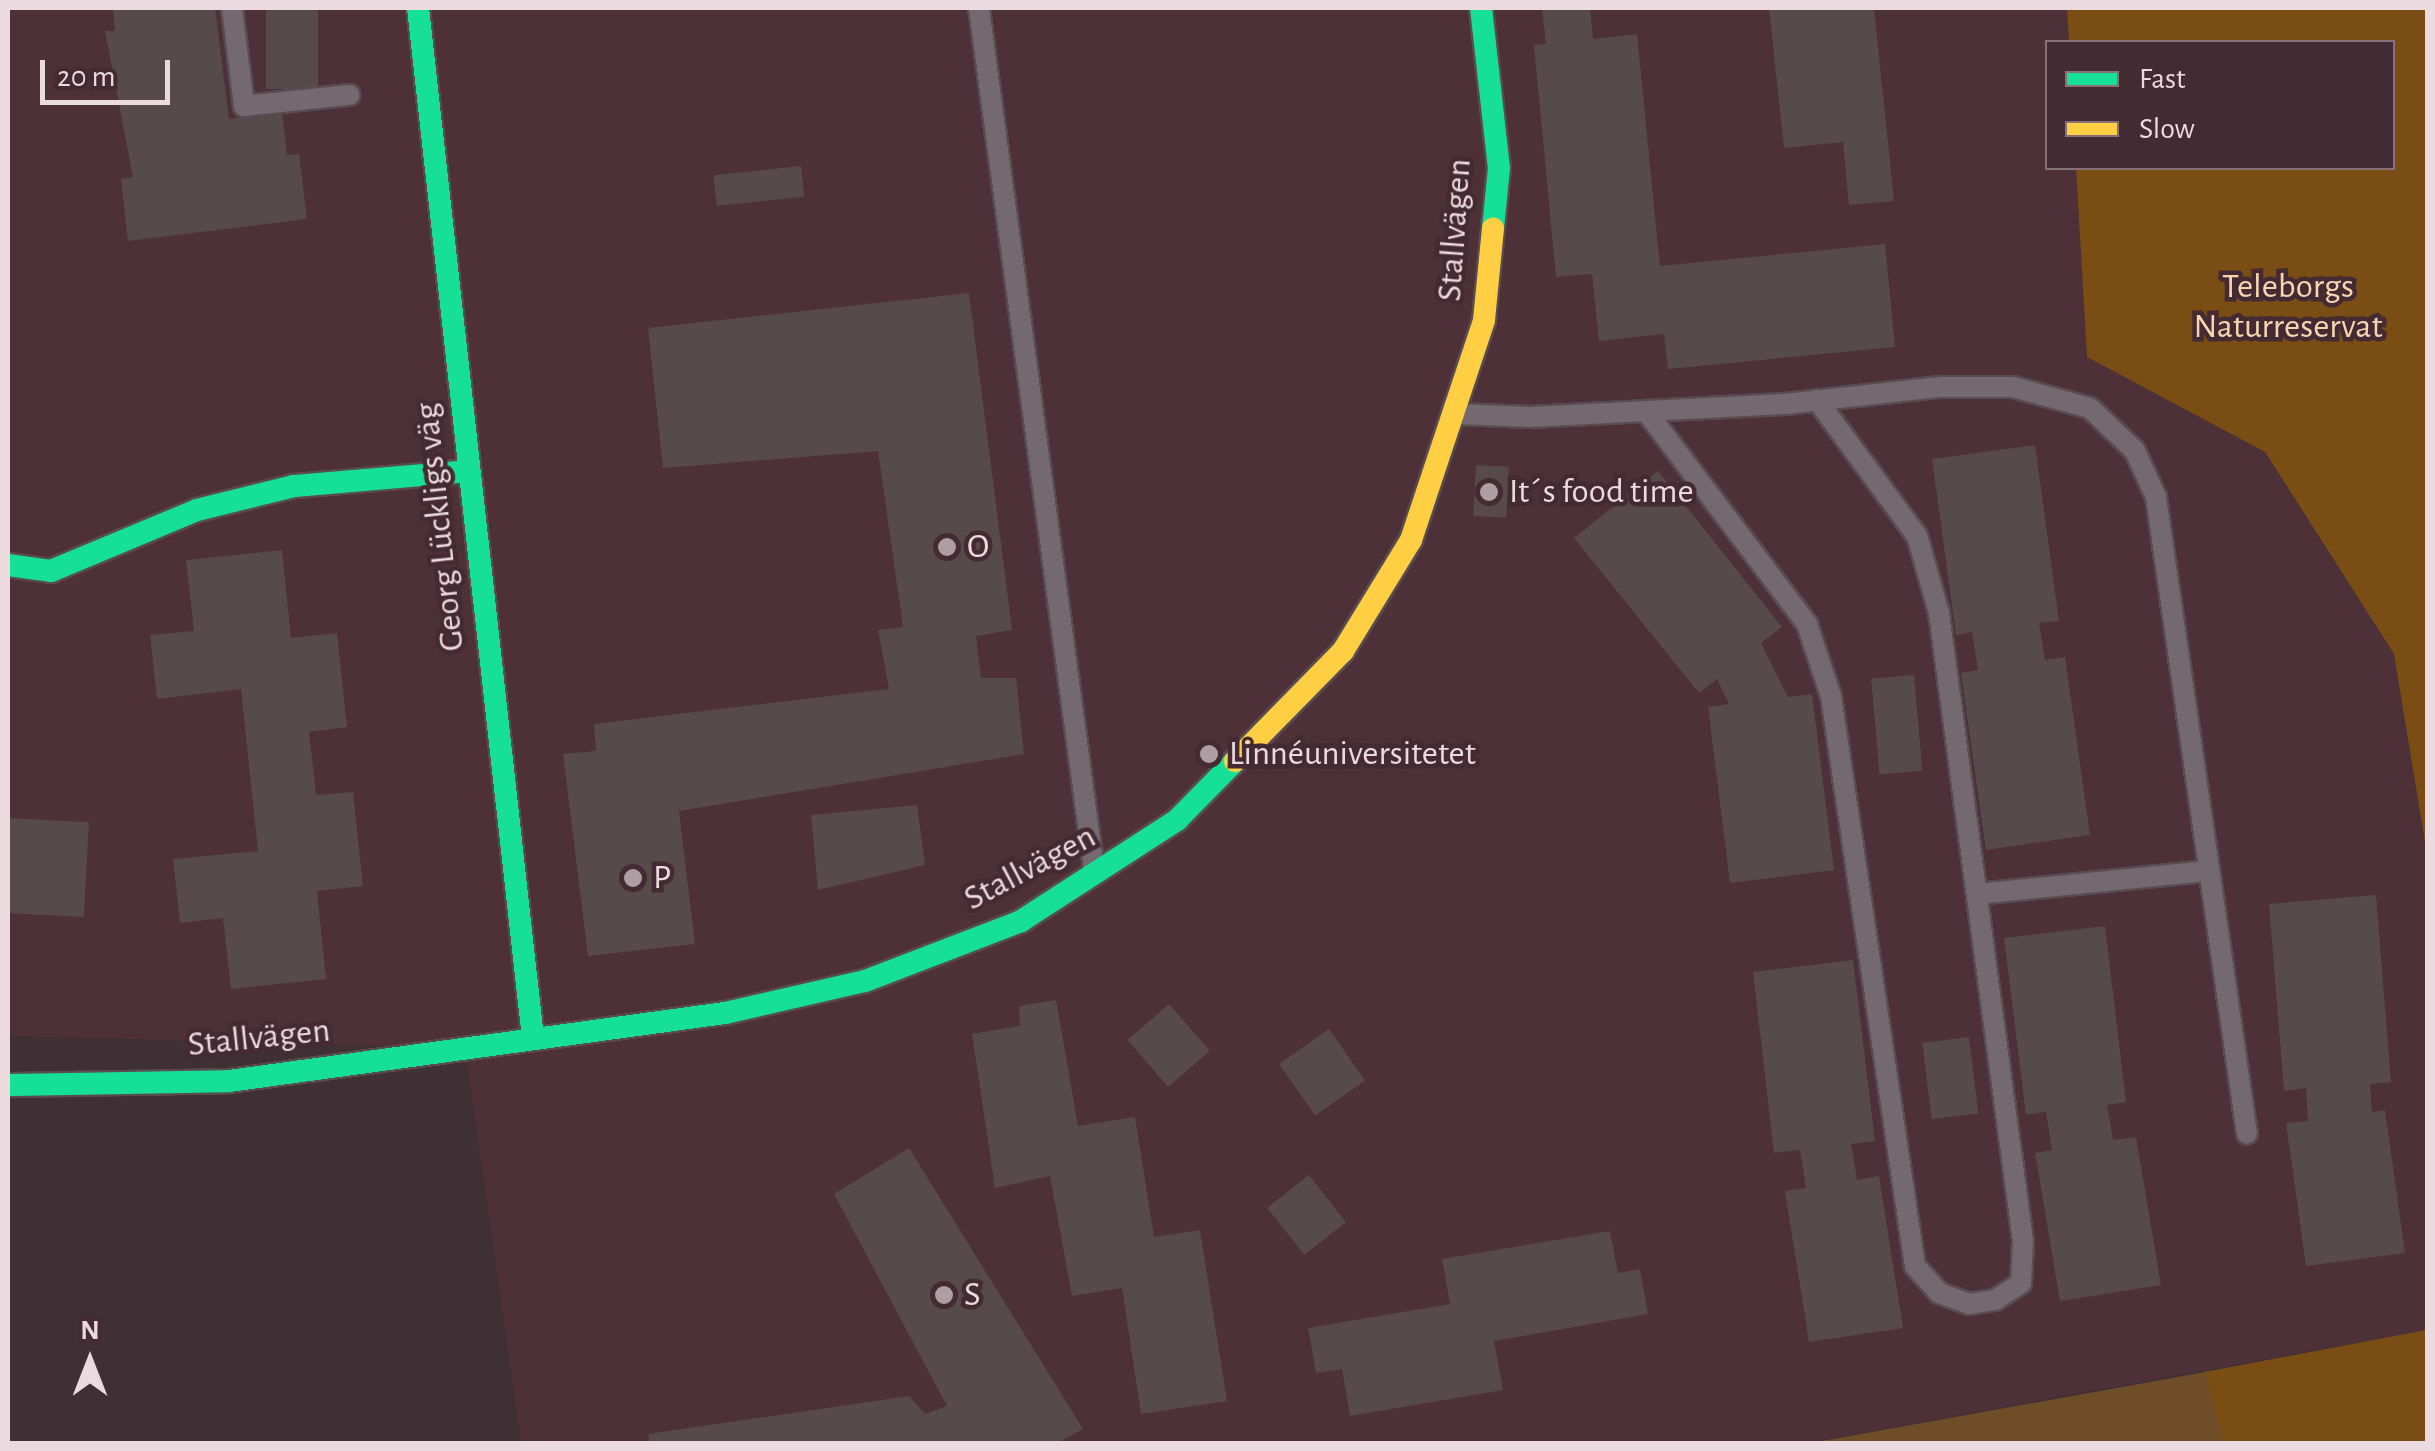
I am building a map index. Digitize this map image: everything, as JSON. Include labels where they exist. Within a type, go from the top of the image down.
[{"type":"street","name":"Georg Lückligs väg","points":[[418,8],[533,1038]]},
{"type":"street","name":"Stallvägen","points":[[8,1085],[228,1081],[725,1013],[864,981],[1021,921],[1095,877],[1177,820],[1343,652],[1412,540],[1484,320],[1499,168],[1481,8]]},
{"type":"street","points":[[8,565],[51,571],[198,510],[294,486],[468,471]]},
{"type":"lane","points":[[232,8],[244,106],[348,95]]},
{"type":"lane","points":[[979,8],[1095,877]]},
{"type":"lane","points":[[1456,414],[1646,412],[2013,387],[2090,408],[2135,451],[2156,497],[2206,871],[2247,1134]]},
{"type":"lane","points":[[1646,412],[1807,624],[1831,696],[1916,1266],[1939,1294],[1969,1304],[1996,1300],[2021,1283],[2023,1241],[1940,613],[1917,536],[1817,400]]},
{"type":"lane","points":[[1978,894],[2206,871]]},
{"type":"shaded area","name":"Linnéuniversitetet","points":[[8,8],[2067,8],[2069,40],[2045,40],[2045,170],[2076,170],[2087,357],[2264,452],[2394,654],[2427,854],[2427,1330],[1805,1443],[521,1443],[465,1048],[8,1036]]},
{"type":"shaded area","points":[[2427,1330],[2427,1443],[1805,1444],[2205,1372]]},
{"type":"green space","name":"Teleborgs Naturreservat","points":[[2067,8],[2427,8],[2427,854],[2394,654],[2265,452],[2087,357],[2076,170],[2395,170],[2395,40],[2069,40]]},
{"type":"green space","points":[[2427,1330],[2427,1443],[2224,1443],[2205,1372]]},
{"type":"building","points":[[113,8],[215,8],[229,119],[282,112],[287,155],[299,154],[307,219],[128,241],[121,179],[133,177],[105,31],[115,31]]},
{"type":"building","points":[[266,8],[318,8],[318,89],[266,89]]},
{"type":"building","points":[[1542,8],[1590,8],[1593,39],[1637,34],[1660,266],[1885,244],[1895,347],[1668,369],[1664,334],[1599,341],[1592,274],[1556,277],[1534,45],[1546,44]]},
{"type":"building","points":[[1769,8],[1874,8],[1894,201],[1849,205],[1843,142],[1784,148]]},
{"type":"building","points":[[801,166],[804,197],[717,206],[713,175]]},
{"type":"building","points":[[969,293],[1012,630],[976,636],[981,678],[1016,678],[1024,754],[679,811],[695,944],[588,956],[563,754],[596,751],[594,724],[889,689],[878,630],[903,627],[878,451],[663,468],[648,328]]},
{"type":"building","points":[[2035,445],[2059,621],[2039,623],[2045,660],[2065,657],[2090,835],[1986,850],[1961,673],[1978,670],[1972,632],[1956,635],[1932,459]]},
{"type":"building","name":"It´s food time","points":[[1476,465],[1509,467],[1506,518],[1473,516]]},
{"type":"building","points":[[1658,471],[1782,627],[1761,643],[1788,697],[1812,694],[1834,870],[1730,883],[1708,707],[1729,704],[1717,679],[1699,693],[1574,538]]},
{"type":"building","points":[[282,550],[291,638],[337,633],[347,727],[309,732],[316,795],[353,792],[363,886],[317,891],[326,979],[231,989],[223,918],[180,923],[173,859],[258,851],[241,689],[157,699],[150,635],[194,631],[186,560]]},
{"type":"building","points":[[1914,675],[1922,771],[1880,774],[1871,679]]},
{"type":"building","points":[[917,805],[925,865],[818,890],[811,815]]},
{"type":"building","points":[[8,818],[89,822],[84,917],[8,913]]},
{"type":"building","points":[[2376,895],[2391,1082],[2370,1084],[2372,1112],[2385,1110],[2405,1253],[2306,1266],[2286,1123],[2308,1121],[2306,1088],[2284,1091],[2269,904]]},
{"type":"building","points":[[2105,926],[2126,1102],[2107,1105],[2113,1140],[2136,1137],[2161,1285],[2060,1301],[2035,1153],[2052,1150],[2046,1112],[2026,1115],[2004,938]]},
{"type":"building","points":[[1853,960],[1875,1141],[1851,1144],[1857,1180],[1879,1176],[1903,1328],[1809,1342],[1785,1191],[1806,1188],[1800,1150],[1774,1153],[1753,972]]},
{"type":"building","points":[[1056,1000],[1078,1126],[1135,1117],[1154,1237],[1200,1230],[1227,1401],[1141,1414],[1122,1288],[1072,1296],[1050,1176],[995,1188],[972,1034],[1020,1026],[1019,1006]]},
{"type":"building","points":[[1169,1004],[1210,1051],[1168,1087],[1127,1040]]},
{"type":"building","points":[[1329,1029],[1365,1081],[1315,1116],[1279,1064]]},
{"type":"building","points":[[1969,1037],[1978,1113],[1932,1119],[1922,1043]]},
{"type":"building","name":"S","points":[[909,1148],[1083,1429],[1056,1444],[650,1444],[648,1434],[909,1396],[925,1414],[947,1406],[834,1194]]},
{"type":"building","points":[[1309,1175],[1346,1222],[1304,1255],[1267,1208]]},
{"type":"building","points":[[1610,1231],[1618,1273],[1640,1269],[1648,1314],[1494,1341],[1503,1390],[1350,1416],[1342,1369],[1316,1373],[1308,1328],[1450,1304],[1442,1259]]},
{"type":"traffic: fast","points":[[418,8],[533,1038]]},
{"type":"traffic: fast","points":[[1481,8],[1499,168],[1493,228]]},
{"type":"traffic: fast","points":[[8,565],[51,571],[197,510],[294,486],[468,471]]},
{"type":"traffic: fast","points":[[8,1085],[229,1081],[725,1013],[865,981],[1021,921],[1177,820],[1235,761]]},
{"type":"traffic: slow","points":[[1235,761],[1343,651],[1411,540],[1484,320],[1493,228]]},
{"type":"place","name":"It´s food time","points":[[1489,492]]},
{"type":"place","name":"O","points":[[947,547]]},
{"type":"place","name":"Linnéuniversitetet","points":[[1209,754]]},
{"type":"place","name":"P","points":[[633,878]]},
{"type":"place","name":"S","points":[[944,1295]]}]
